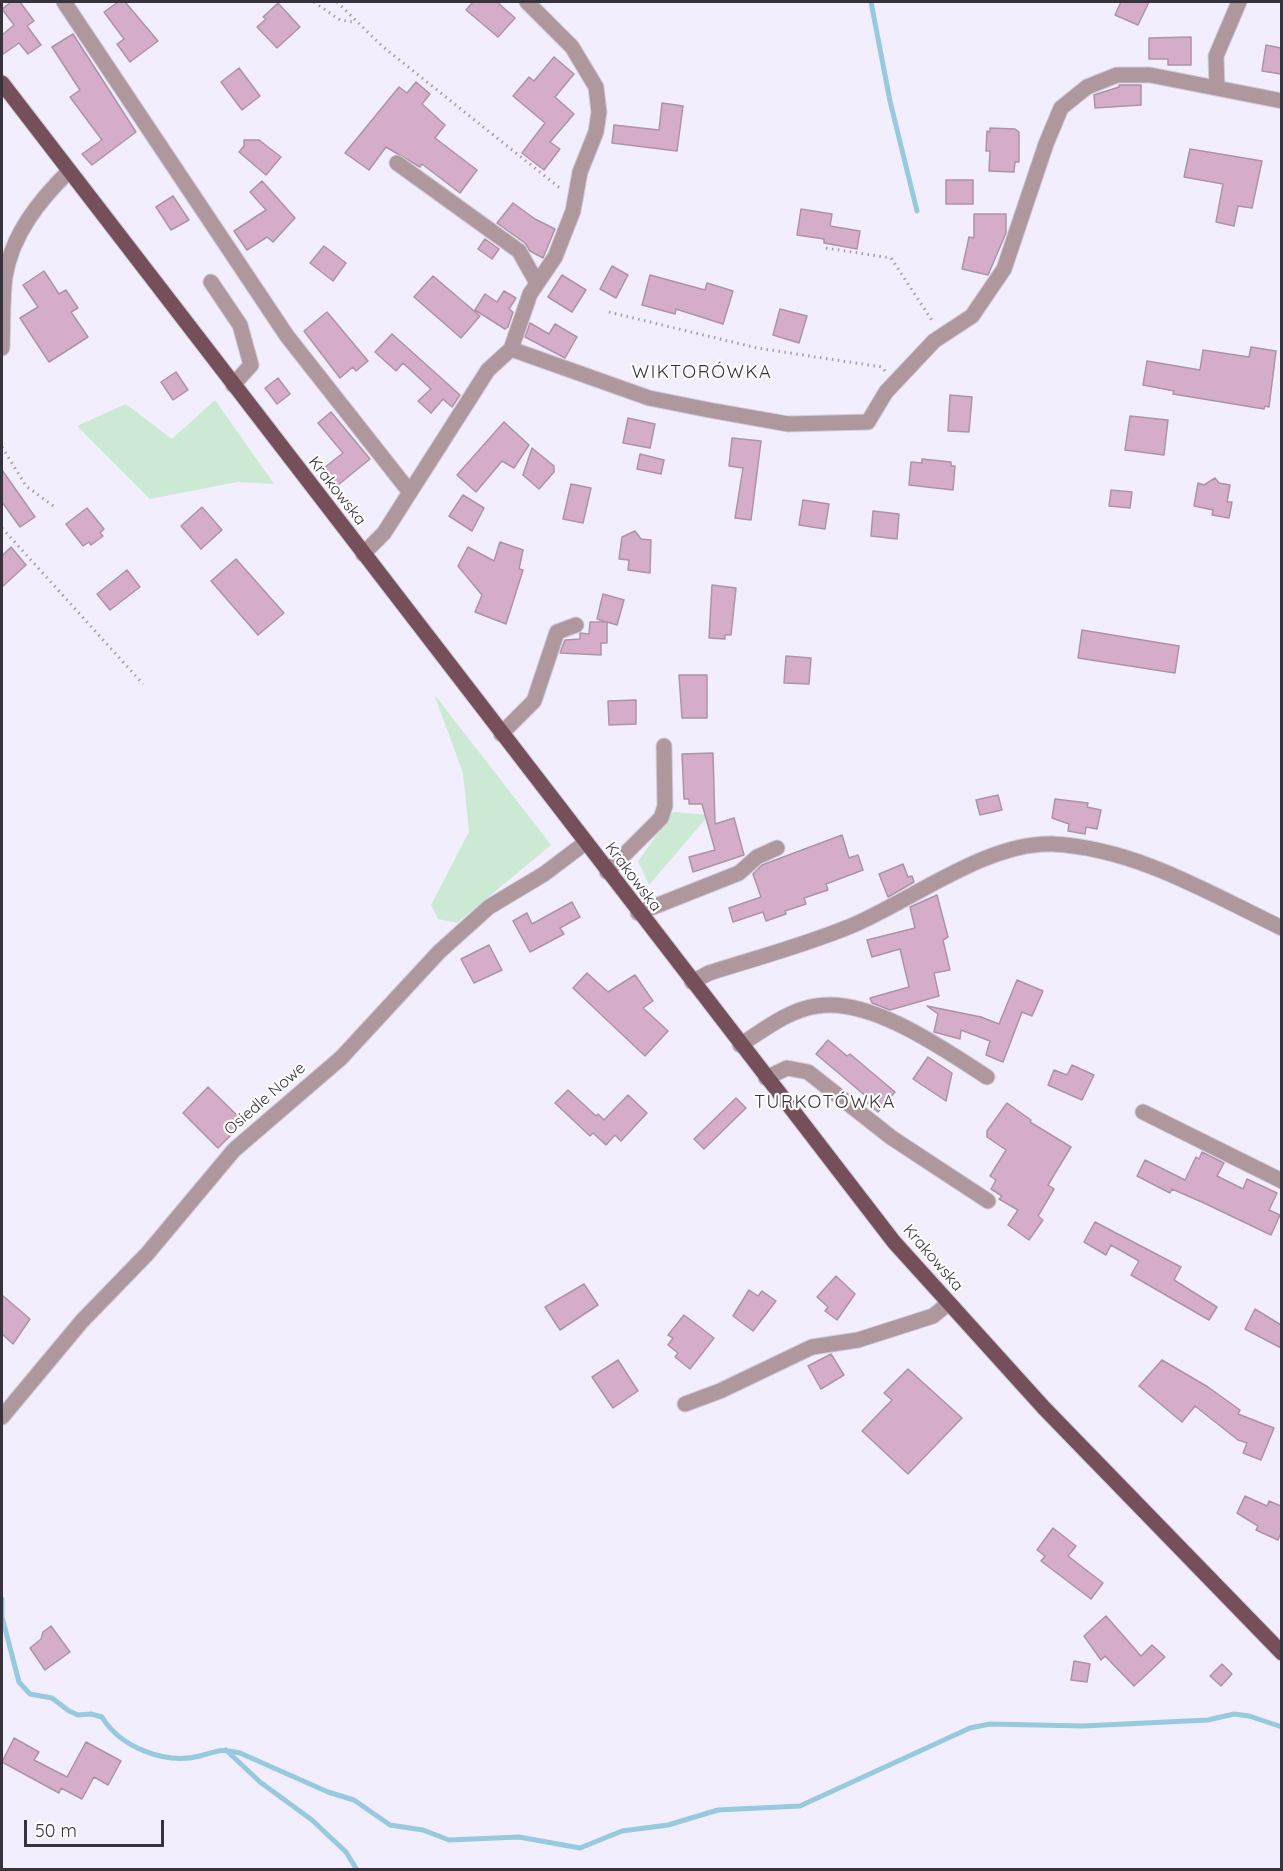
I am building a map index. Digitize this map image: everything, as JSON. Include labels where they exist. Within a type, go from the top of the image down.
[{"type":"main road","name":"Krakowska","points":[[2,83],[638,913],[894,1242],[1083,1449],[1281,1653]]},
{"type":"street","points":[[64,2],[287,336],[409,490]]},
{"type":"street","points":[[363,554],[384,533],[409,490],[488,370],[511,349],[530,294],[555,257],[575,200],[580,172],[596,132],[599,112],[596,87],[572,46],[527,2]]},
{"type":"street","points":[[1217,88],[1216,56],[1239,2]]},
{"type":"street","points":[[511,349],[649,398],[788,424],[868,422],[895,382],[940,337],[972,316],[1004,270],[1046,144],[1061,108],[1087,87],[1117,75],[1150,75],[1281,101]]},
{"type":"street","points":[[397,163],[519,251],[537,283]]},
{"type":"street","points":[[2,348],[5,276],[21,230],[41,199],[69,171]]},
{"type":"street","points":[[211,282],[240,325],[251,365],[233,385]]},
{"type":"street","points":[[501,734],[516,722],[534,701],[557,632],[576,625]]},
{"type":"street","points":[[607,872],[661,818],[664,806],[664,746]]},
{"type":"street","name":"Osiedle Nowe","points":[[2,1417],[82,1321],[147,1254],[234,1150],[340,1058],[439,952],[489,907],[544,874],[585,843]]},
{"type":"street","points":[[692,982],[709,973],[852,926],[969,865],[1018,849],[1050,844],[1091,848],[1126,857],[1190,883],[1281,928]]},
{"type":"street","points":[[638,913],[739,873],[757,857],[777,848]]},
{"type":"street","points":[[740,1044],[801,1010],[816,1006],[846,1006],[884,1018],[923,1036],[987,1077]]},
{"type":"street","points":[[766,1078],[787,1068],[808,1072],[892,1138],[988,1200]]},
{"type":"street","points":[[1143,1112],[1281,1181]]},
{"type":"street","points":[[685,1404],[720,1391],[812,1347],[858,1340],[933,1316],[949,1303]]},
{"type":"path","points":[[314,2],[340,20],[355,22]]},
{"type":"path","points":[[337,2],[355,22],[509,150],[575,200]]},
{"type":"path","points":[[826,248],[891,258],[929,312],[940,337]]},
{"type":"path","points":[[609,312],[757,348],[882,367],[895,382]]},
{"type":"path","points":[[2,447],[26,486],[56,508]]},
{"type":"path","points":[[2,528],[143,684]]},
{"type":"green space","points":[[215,400],[274,484],[237,482],[150,499],[77,426],[126,404],[172,439]]},
{"type":"green space","points":[[434,694],[551,845],[457,923],[438,919],[431,905],[469,832],[463,773]]},
{"type":"green space","points":[[673,812],[709,815],[649,885],[638,861]]},
{"type":"building","points":[[11,2],[20,2],[34,21],[27,26],[41,45],[28,54],[19,43],[2,55],[2,35],[14,25],[2,9]]},
{"type":"building","points":[[118,2],[125,2],[158,41],[130,62],[117,44],[124,39],[104,12]]},
{"type":"building","points":[[473,2],[497,2],[515,18],[498,37],[466,10]]},
{"type":"building","points":[[1121,2],[1149,2],[1138,25],[1115,15]]},
{"type":"building","points":[[278,3],[300,27],[277,48],[257,27],[266,19],[263,17]]},
{"type":"building","points":[[73,34],[136,132],[92,165],[82,154],[102,140],[70,97],[80,90],[52,47]]},
{"type":"building","points":[[1191,37],[1191,65],[1168,65],[1168,59],[1149,59],[1149,38]]},
{"type":"building","points":[[1266,45],[1281,48],[1281,74],[1262,71]]},
{"type":"building","points":[[554,57],[574,74],[555,97],[574,114],[550,142],[560,149],[544,170],[522,153],[545,123],[513,96],[529,77],[534,81]]},
{"type":"building","points":[[239,68],[260,96],[242,110],[221,82]]},
{"type":"building","points":[[416,82],[430,94],[422,104],[445,125],[435,138],[477,170],[460,193],[422,164],[420,167],[386,147],[369,170],[345,153],[399,87],[407,93]]},
{"type":"building","points":[[1119,85],[1141,85],[1141,105],[1095,108],[1094,95],[1119,87]]},
{"type":"building","points":[[662,103],[683,106],[677,151],[612,143],[614,125],[659,130]]},
{"type":"building","points":[[990,128],[1015,129],[1019,132],[1019,162],[1015,162],[1014,172],[989,171],[990,151],[986,151],[987,131],[990,132]]},
{"type":"building","points":[[244,140],[259,140],[281,157],[266,175],[239,152],[244,146]]},
{"type":"building","points":[[1190,149],[1262,161],[1252,208],[1238,206],[1234,226],[1216,222],[1223,184],[1184,177]]},
{"type":"building","points":[[946,180],[973,180],[973,204],[946,204]]},
{"type":"building","points":[[262,181],[295,218],[273,242],[267,237],[247,250],[234,231],[266,210],[250,192]]},
{"type":"building","points":[[173,196],[189,220],[171,230],[156,207]]},
{"type":"building","points":[[513,203],[535,219],[555,229],[543,258],[530,251],[525,243],[497,223]]},
{"type":"building","points":[[801,209],[832,214],[830,226],[860,231],[857,249],[824,243],[824,239],[797,235]]},
{"type":"building","points":[[974,214],[1006,214],[1006,233],[988,275],[962,269],[969,237],[974,238]]},
{"type":"building","points":[[485,239],[499,249],[492,259],[478,249]]},
{"type":"building","points":[[324,246],[346,263],[333,281],[310,263]]},
{"type":"building","points":[[612,266],[628,275],[616,298],[600,289]]},
{"type":"building","points":[[44,271],[59,294],[66,290],[78,308],[71,312],[88,337],[49,362],[20,318],[38,307],[23,285]]},
{"type":"building","points":[[562,275],[586,290],[572,312],[548,297]]},
{"type":"building","points":[[650,275],[705,290],[707,283],[733,291],[723,324],[676,309],[675,314],[642,305]]},
{"type":"building","points":[[433,276],[480,316],[461,338],[414,297]]},
{"type":"building","points":[[504,291],[516,298],[509,309],[513,312],[508,327],[505,329],[475,310],[485,294],[497,302]]},
{"type":"building","points":[[780,309],[807,316],[799,343],[773,335]]},
{"type":"building","points":[[327,312],[368,361],[356,371],[353,367],[340,378],[304,331]]},
{"type":"building","points":[[530,323],[549,334],[555,324],[577,337],[565,358],[525,337]]},
{"type":"building","points":[[392,334],[460,395],[452,407],[443,399],[431,413],[418,401],[431,389],[403,363],[396,371],[375,352]]},
{"type":"building","points":[[1251,347],[1276,351],[1269,407],[1265,406],[1264,409],[1173,394],[1174,391],[1143,385],[1147,361],[1200,370],[1203,350],[1249,357]]},
{"type":"building","points":[[176,372],[188,390],[173,400],[161,382]]},
{"type":"building","points":[[278,378],[290,394],[277,404],[265,388]]},
{"type":"building","points":[[950,395],[972,397],[969,432],[948,431]]},
{"type":"building","points":[[331,412],[370,459],[338,485],[324,468],[343,453],[318,423]]},
{"type":"building","points":[[1130,416],[1168,420],[1164,455],[1125,450]]},
{"type":"building","points":[[628,418],[655,424],[650,448],[623,443]]},
{"type":"building","points":[[504,422],[529,445],[514,468],[502,461],[476,492],[457,475]]},
{"type":"building","points":[[732,438],[761,441],[751,520],[735,518],[743,468],[729,466]]},
{"type":"building","points":[[532,448],[554,466],[554,472],[539,489],[523,475]]},
{"type":"building","points":[[640,454],[664,460],[661,474],[637,469]]},
{"type":"building","points":[[922,459],[951,462],[951,466],[955,466],[953,490],[909,485],[911,462],[922,463]]},
{"type":"building","points":[[2,470],[35,517],[20,527],[2,502]]},
{"type":"building","points":[[1215,478],[1219,483],[1230,485],[1227,502],[1232,502],[1229,518],[1212,515],[1213,510],[1194,506],[1198,483],[1204,485]]},
{"type":"building","points":[[571,484],[591,488],[583,523],[563,519]]},
{"type":"building","points":[[1111,490],[1132,492],[1130,508],[1109,506]]},
{"type":"building","points":[[463,495],[484,508],[472,531],[449,516]]},
{"type":"building","points":[[803,500],[829,504],[825,529],[799,525]]},
{"type":"building","points":[[202,507],[222,530],[201,549],[181,526]]},
{"type":"building","points":[[87,508],[104,529],[100,533],[103,536],[91,545],[89,542],[83,546],[66,524]]},
{"type":"building","points":[[873,511],[899,514],[897,539],[871,536]]},
{"type":"building","points":[[635,531],[641,539],[651,540],[650,573],[628,570],[629,560],[619,559],[622,537]]},
{"type":"building","points":[[500,542],[523,550],[519,569],[523,570],[506,624],[475,612],[482,595],[458,566],[468,547],[494,561]]},
{"type":"building","points":[[11,547],[26,565],[2,587],[2,556]]},
{"type":"building","points":[[236,559],[284,613],[258,635],[211,581]]},
{"type":"building","points":[[127,570],[140,587],[110,610],[97,594]]},
{"type":"building","points":[[712,585],[736,588],[731,635],[725,635],[725,639],[709,638]]},
{"type":"building","points":[[603,594],[624,600],[617,625],[607,622],[607,643],[601,643],[601,655],[560,653],[565,640],[580,639],[580,633],[589,634],[590,622],[606,622],[597,619]]},
{"type":"building","points":[[1082,630],[1179,646],[1175,673],[1078,658]]},
{"type":"building","points":[[786,656],[811,658],[809,684],[784,683]]},
{"type":"building","points":[[679,675],[707,675],[707,718],[682,718]]},
{"type":"building","points":[[636,700],[636,724],[609,725],[608,701]]},
{"type":"building","points":[[713,753],[715,824],[734,818],[744,855],[693,872],[689,857],[715,850],[702,804],[689,804],[689,799],[684,799],[682,754]]},
{"type":"building","points":[[998,795],[1002,810],[980,815],[976,800]]},
{"type":"building","points":[[1055,799],[1088,803],[1087,807],[1101,810],[1097,829],[1086,827],[1085,834],[1068,831],[1069,824],[1052,818]]},
{"type":"building","points":[[842,835],[849,858],[858,855],[863,870],[826,884],[828,890],[804,898],[806,904],[785,911],[786,914],[766,921],[763,912],[733,922],[729,908],[761,897],[753,874],[762,865]]},
{"type":"building","points":[[903,864],[908,877],[912,876],[914,882],[888,897],[879,874]]},
{"type":"building","points":[[937,895],[948,937],[943,940],[950,970],[934,973],[939,996],[890,1010],[872,1003],[870,998],[909,987],[900,949],[872,957],[867,940],[915,928],[910,907]]},
{"type":"building","points":[[572,902],[580,917],[560,928],[564,934],[530,952],[513,921],[527,913],[532,924]]},
{"type":"building","points":[[489,945],[502,970],[474,983],[461,959]]},
{"type":"building","points":[[587,973],[608,992],[635,975],[653,1001],[643,1008],[668,1031],[645,1056],[573,988]]},
{"type":"building","points":[[1017,980],[1043,991],[1032,1016],[1022,1012],[1003,1062],[986,1055],[990,1041],[961,1030],[960,1039],[934,1032],[938,1014],[927,1006],[981,1017],[999,1024]]},
{"type":"building","points":[[828,1040],[847,1056],[850,1054],[895,1092],[878,1112],[865,1101],[868,1098],[816,1054]]},
{"type":"building","points":[[928,1057],[952,1073],[946,1101],[913,1079]]},
{"type":"building","points":[[1072,1065],[1094,1075],[1082,1100],[1048,1085],[1054,1070],[1067,1075]]},
{"type":"building","points":[[208,1087],[244,1122],[218,1148],[183,1113]]},
{"type":"building","points":[[568,1090],[596,1116],[598,1114],[604,1120],[628,1095],[647,1113],[621,1141],[615,1135],[606,1145],[593,1133],[590,1136],[555,1103]]},
{"type":"building","points":[[736,1098],[746,1108],[704,1149],[694,1139]]},
{"type":"building","points":[[1007,1103],[1031,1120],[1030,1122],[1071,1147],[1048,1185],[1054,1189],[1038,1216],[1043,1220],[1029,1240],[1008,1225],[1018,1210],[999,1199],[1002,1196],[991,1189],[996,1180],[990,1176],[1006,1150],[987,1137],[987,1131]]},
{"type":"building","points":[[1202,1152],[1224,1163],[1217,1176],[1243,1189],[1247,1179],[1277,1193],[1269,1210],[1280,1215],[1271,1235],[1204,1203],[1172,1189],[1170,1193],[1137,1176],[1145,1160],[1185,1180],[1196,1157],[1199,1159]]},
{"type":"building","points":[[1095,1222],[1181,1267],[1174,1280],[1217,1307],[1209,1320],[1131,1275],[1139,1261],[1111,1245],[1106,1255],[1084,1242]]},
{"type":"building","points":[[836,1276],[855,1294],[837,1320],[825,1311],[828,1307],[817,1297]]},
{"type":"building","points":[[584,1284],[598,1305],[560,1330],[545,1307]]},
{"type":"building","points":[[749,1290],[758,1296],[762,1291],[776,1301],[753,1331],[733,1316]]},
{"type":"building","points":[[2,1295],[30,1319],[13,1344],[2,1334]]},
{"type":"building","points":[[1255,1309],[1281,1325],[1281,1348],[1245,1329]]},
{"type":"building","points":[[684,1315],[714,1338],[690,1369],[675,1357],[678,1353],[668,1345],[673,1338],[668,1335]]},
{"type":"building","points":[[831,1354],[844,1375],[821,1389],[808,1366]]},
{"type":"building","points":[[618,1360],[638,1391],[613,1408],[592,1377]]},
{"type":"building","points":[[1162,1360],[1208,1387],[1240,1410],[1238,1414],[1274,1428],[1261,1460],[1243,1453],[1247,1443],[1238,1440],[1195,1406],[1182,1422],[1139,1386]]},
{"type":"building","points":[[908,1369],[962,1418],[908,1474],[862,1431],[892,1400],[884,1393]]},
{"type":"building","points":[[1245,1496],[1267,1506],[1269,1501],[1281,1506],[1281,1532],[1278,1540],[1256,1530],[1258,1526],[1237,1513]]},
{"type":"building","points":[[1053,1528],[1076,1546],[1068,1556],[1103,1583],[1091,1599],[1041,1561],[1045,1556],[1037,1550]]},
{"type":"building","points":[[1106,1616],[1141,1656],[1152,1645],[1165,1657],[1134,1686],[1105,1656],[1101,1660],[1084,1636]]},
{"type":"building","points":[[51,1626],[70,1652],[45,1670],[30,1648]]},
{"type":"building","points":[[1074,1661],[1090,1664],[1087,1682],[1071,1680]]},
{"type":"building","points":[[1222,1664],[1232,1674],[1221,1686],[1210,1676]]},
{"type":"building","points":[[14,1738],[39,1752],[34,1760],[67,1777],[86,1742],[121,1761],[108,1785],[94,1777],[82,1799],[61,1788],[59,1793],[2,1762]]},
{"type":"waterway","points":[[871,2],[890,101],[917,211]]},
{"type":"waterway","points":[[2,1599],[2,1617],[19,1682],[30,1694],[52,1698],[78,1715],[91,1714],[102,1717],[120,1737],[158,1756],[186,1758],[223,1750],[240,1753],[328,1792],[354,1800],[390,1825],[423,1830],[449,1840],[519,1837],[580,1848],[622,1831],[668,1825],[718,1810],[800,1806],[970,1728],[990,1724],[1083,1726],[1208,1720],[1234,1714],[1249,1716],[1282,1727]]},
{"type":"waterway","points":[[226,1750],[260,1782],[312,1820],[346,1852],[357,1870]]},
{"type":"district","name":"WIKTORÓWKA","points":[[702,373]]},
{"type":"district","name":"TURKOTÓWKA","points":[[825,1103]]}]
